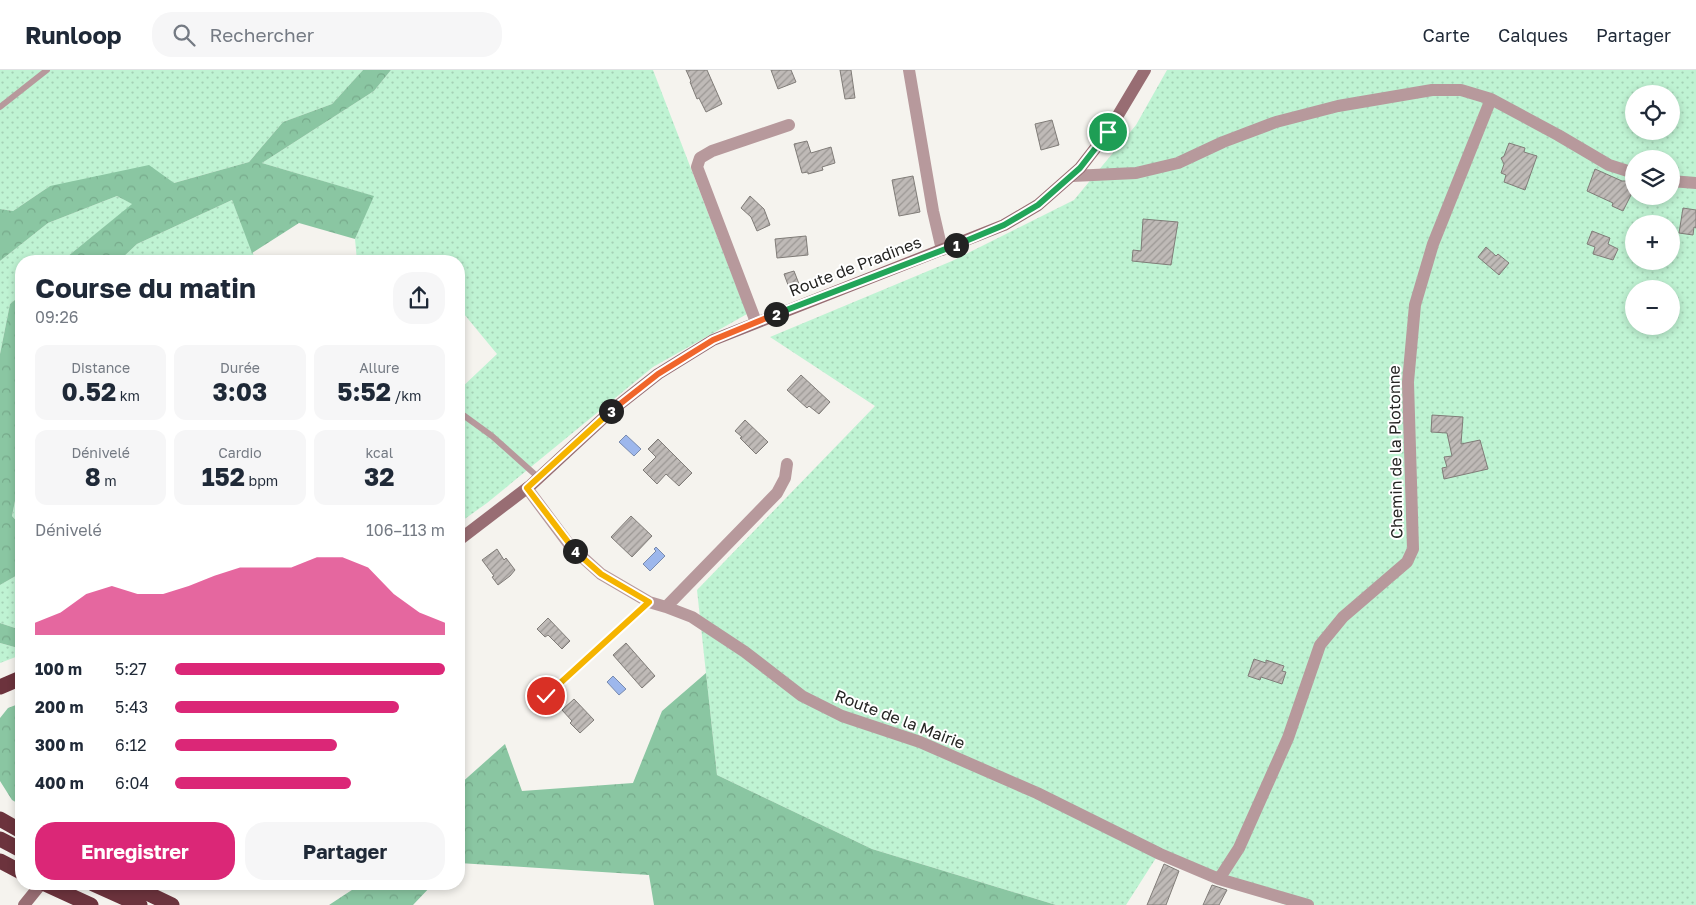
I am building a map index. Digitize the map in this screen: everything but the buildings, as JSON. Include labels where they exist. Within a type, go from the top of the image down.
[{"type":"highway","points":[[0,687],[15,681]]},
{"type":"highway","points":[[0,819],[15,828]]},
{"type":"highway","points":[[0,839],[15,847]]},
{"type":"highway","points":[[0,861],[15,869]]},
{"type":"highway","points":[[57,890],[91,905]]},
{"type":"highway","points":[[106,890],[140,905]]},
{"type":"highway","points":[[141,890],[172,905]]},
{"type":"street","points":[[908,70],[933,211],[942,250]]},
{"type":"street","name":"Route de Pradines","points":[[465,535],[527,488],[611,411],[658,374],[713,340],[1004,225],[1038,205],[1080,168],[1108,132],[1145,70]]},
{"type":"street","points":[[1072,176],[1136,173],[1178,163],[1224,142],[1276,122],[1338,106],[1432,90],[1461,90],[1491,100],[1558,135],[1609,165],[1625,170]]},
{"type":"street","name":"Chemin de la Plotonne","points":[[1219,879],[1239,848],[1288,738],[1320,645],[1343,617],[1407,562],[1412,548],[1408,382],[1415,305],[1433,244],[1491,100]]},
{"type":"street","points":[[756,322],[697,167],[700,158],[712,151],[789,125]]},
{"type":"street","points":[[1680,182],[1696,183]]},
{"type":"street","points":[[666,607],[777,493],[784,478],[787,464]]},
{"type":"street","name":"Route de la Mairie","points":[[527,488],[571,547],[601,574],[649,602],[692,617],[745,652],[802,696],[842,716],[920,742],[1037,793],[1160,854],[1219,879],[1308,905]]},
{"type":"street","points":[[24,905],[38,890]]},
{"type":"lane","points":[[0,107],[46,70]]},
{"type":"lane","points":[[465,416],[492,436],[538,478]]},
{"type":"lane","points":[[546,705],[546,696],[649,602]]},
{"type":"green space","points":[[0,70],[363,70],[332,104],[283,122],[249,162],[174,183],[50,186],[13,211],[0,209]]},
{"type":"green space","points":[[363,70],[391,70],[374,91],[262,163],[374,196],[355,239],[299,223],[252,253],[232,200],[137,244],[125,255],[69,255],[132,204],[117,196],[48,223],[0,261],[0,209],[13,211],[50,186],[149,165],[174,183],[249,162],[283,122],[332,104]]},
{"type":"green space","points":[[391,70],[653,70],[747,314],[653,367],[487,503],[465,519],[465,384],[497,354],[465,315],[465,255],[356,255],[355,239],[373,196],[262,163],[374,91]]},
{"type":"green space","points":[[1167,70],[1696,70],[1696,905],[1286,905],[1156,858],[1126,905],[1056,905],[872,849],[717,775],[697,590],[875,406],[770,337],[952,261],[1074,200],[1136,125]]},
{"type":"green space","points":[[117,196],[133,204],[69,255],[15,255],[15,300],[10,304],[0,354],[0,261],[48,223]]},
{"type":"green space","points":[[232,200],[254,255],[125,255],[137,244]]},
{"type":"green space","points":[[15,300],[15,501],[12,516],[15,519],[15,576],[0,585],[0,354],[10,304]]},
{"type":"green space","points":[[15,501],[15,519],[12,516]]},
{"type":"green space","points":[[15,576],[15,628],[0,623],[0,585]]},
{"type":"green space","points":[[0,623],[15,628],[15,647],[0,643]]},
{"type":"green space","points":[[0,643],[15,647],[15,657],[0,663]]},
{"type":"green space","points":[[706,673],[717,775],[872,849],[1056,905],[654,905],[649,875],[465,863],[465,780],[505,744],[522,791],[633,783],[662,711]]},
{"type":"green space","points":[[15,705],[15,802],[0,781],[0,718],[8,708]]},
{"type":"green space","points":[[352,890],[427,890],[413,905],[329,905]]},
{"type":"water","points":[[626,435],[641,449],[634,456],[619,442]]},
{"type":"water","points":[[656,547],[665,556],[650,571],[643,564],[656,551],[654,549]]},
{"type":"water","points":[[613,676],[626,689],[619,695],[607,682]]},
{"type":"route","points":[[546,696],[649,602],[601,574],[571,547],[527,488],[611,411],[658,374],[713,340],[772,315],[944,250],[1004,225],[1038,205],[1080,168],[1108,132]]}]
